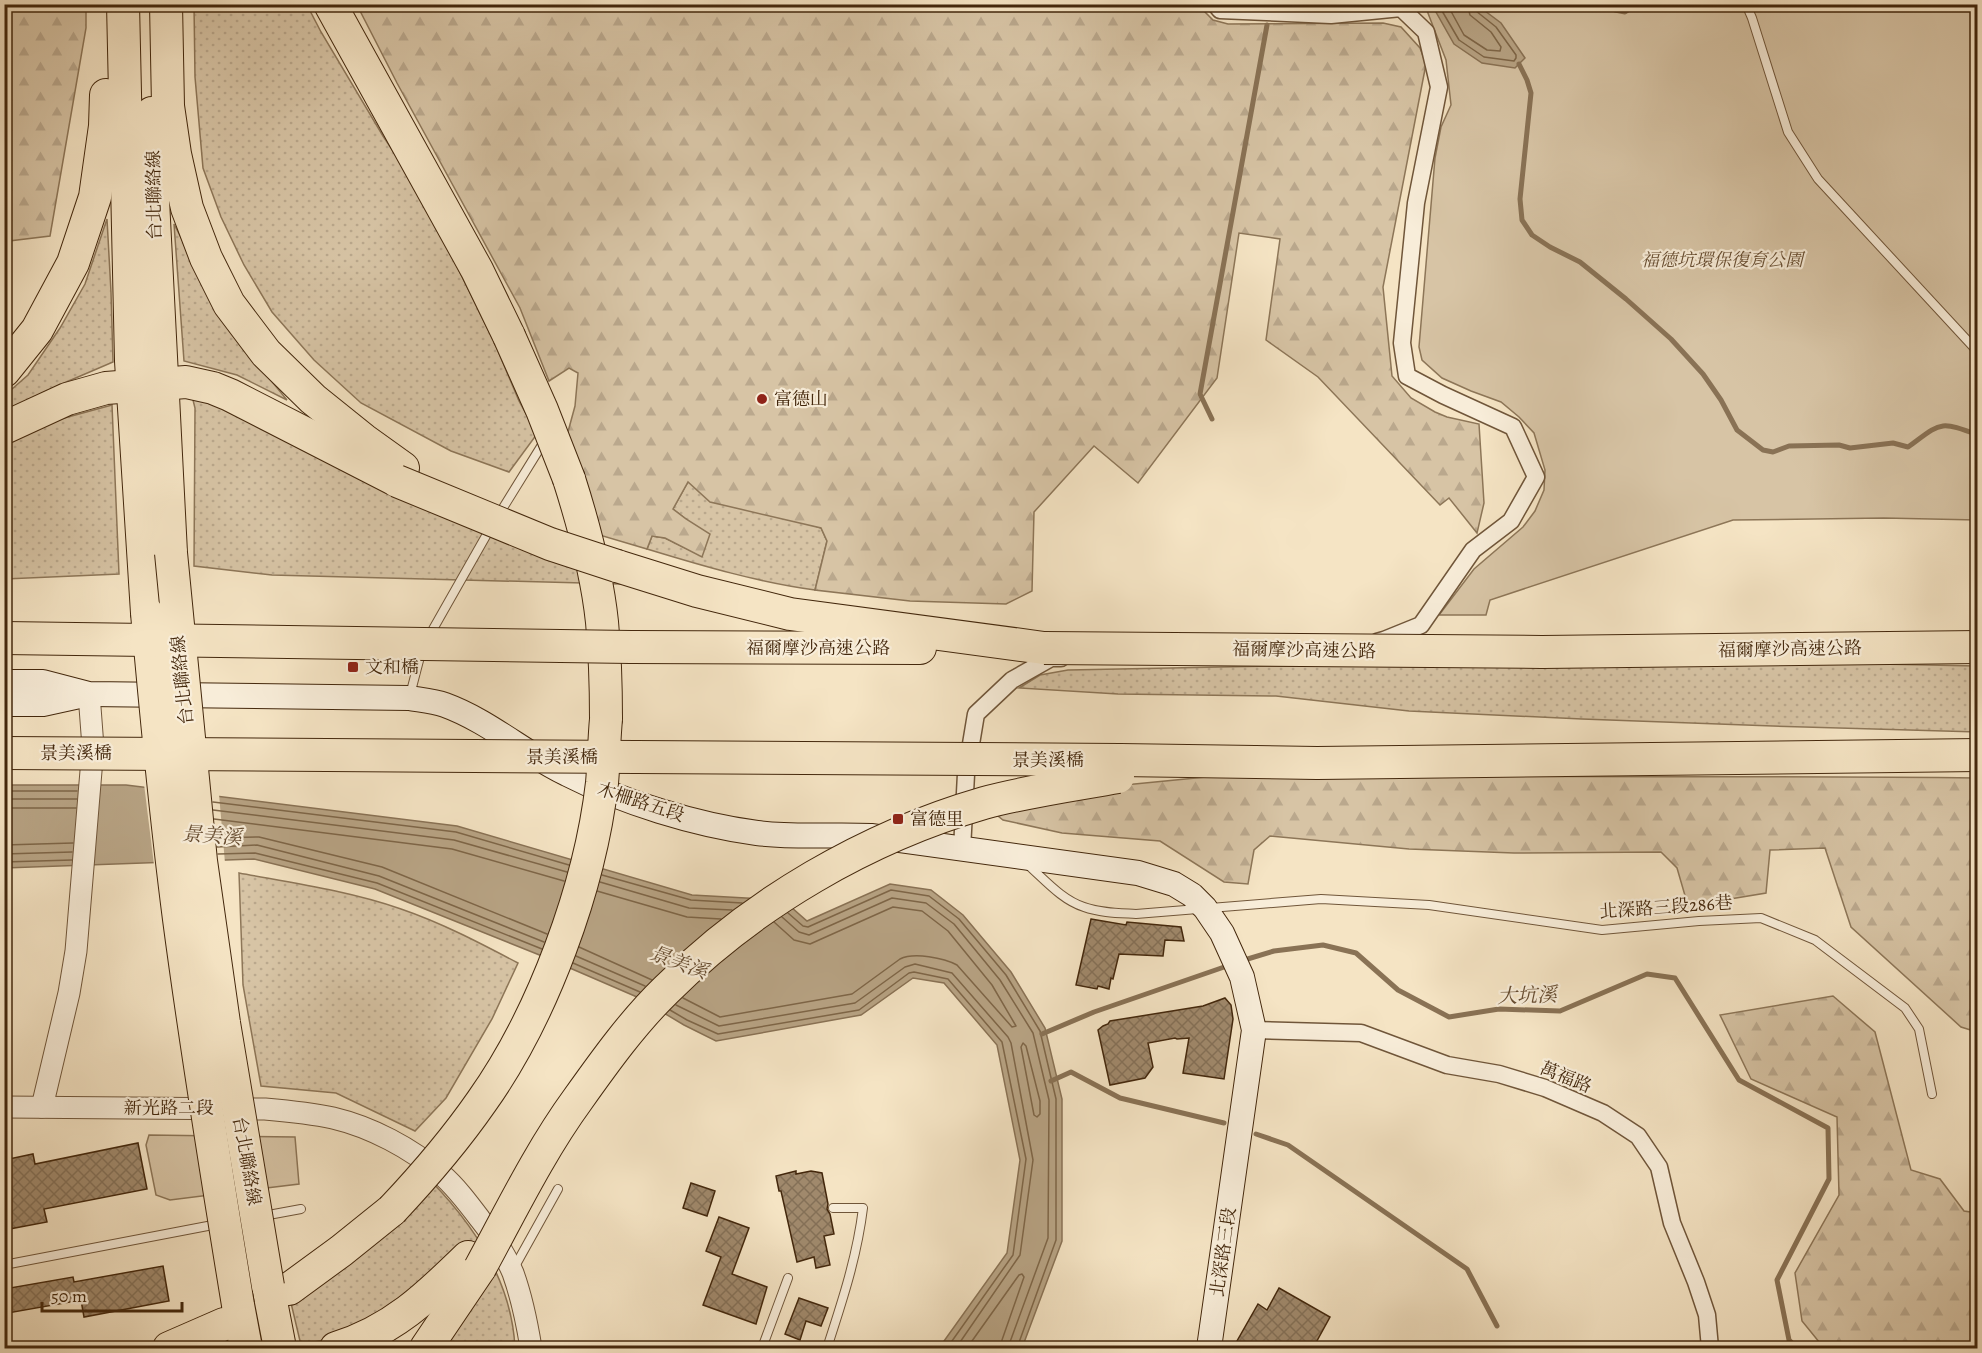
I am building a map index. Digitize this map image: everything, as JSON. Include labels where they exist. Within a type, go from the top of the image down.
[{"type":"highway","points":[[4,371],[37,330],[73,263],[95,197],[105,126],[109,4]]},
{"type":"highway","name":"台北聯絡線","points":[[123,4],[146,384],[171,553],[201,861],[224,1023],[278,1287],[280,1348]]},
{"type":"highway","name":"台北聯絡線","points":[[153,4],[153,200],[146,384],[147,613],[179,918],[213,1156],[231,1315],[246,1348]]},
{"type":"highway","points":[[166,4],[168,106],[175,154],[188,208],[206,258],[229,304],[266,353],[313,399],[364,440],[400,475]]},
{"type":"highway","points":[[278,1287],[341,1251],[392,1210],[454,1139],[484,1099],[516,1045],[543,990],[565,936],[581,885],[602,783],[606,719],[602,621],[589,551],[569,479],[542,410],[477,270],[330,4]]},
{"type":"highway","points":[[4,428],[67,399],[105,388],[186,382],[230,394],[356,462],[400,475],[499,524],[550,544],[697,591],[790,614],[1044,648]]},
{"type":"highway","name":"福爾摩沙高速公路","points":[[4,638],[631,647],[1542,652],[1977,647]]},
{"type":"highway","name":"景美溪橋","points":[[4,753],[1119,769]]},
{"type":"highway","points":[[426,1348],[474,1262],[544,1181],[576,1100],[629,1032],[666,990],[706,953],[748,920],[809,880],[854,855],[937,819],[985,803],[1119,769],[1317,763],[1977,755]]},
{"type":"highway","points":[[336,1348],[388,1326],[474,1262]]},
{"type":"highway","points":[[170,1348],[231,1315]]},
{"type":"main road","name":"木柵路五段","points":[[4,682],[43,682],[91,705]]},
{"type":"main road","name":"木柵路五段","points":[[4,704],[91,705],[409,698],[443,704],[476,719],[566,774],[606,792],[720,826],[757,833],[871,836],[1138,873],[1174,884],[1192,895],[1205,908]]},
{"type":"main road","points":[[1205,908],[1225,939],[1242,977],[1254,1030]]},
{"type":"main road","name":"北深路三段","points":[[1209,1348],[1254,1030]]},
{"type":"street","points":[[962,849],[966,774],[976,714],[1012,680],[1051,658],[1316,652],[1384,640],[1421,625],[1473,550],[1510,521],[1536,477],[1513,427],[1407,376],[1402,343],[1416,203],[1439,87],[1426,32],[1401,8],[1331,15],[1220,10],[1215,4]]},
{"type":"street","points":[[42,1107],[69,993],[78,923],[93,747],[91,705]]},
{"type":"street","name":"萬福路","points":[[1254,1030],[1361,1033],[1447,1065],[1500,1074],[1545,1088],[1603,1113],[1638,1136],[1659,1167],[1672,1223],[1707,1316],[1710,1348]]},
{"type":"street","name":"新光路二段","points":[[4,1107],[265,1109],[334,1119],[376,1133],[411,1151],[442,1174],[491,1233],[512,1271],[524,1310],[531,1348]]},
{"type":"lane","points":[[1746,4],[1788,132],[1818,179],[1977,352]]},
{"type":"lane","points":[[409,698],[420,653],[482,542],[557,422]]},
{"type":"lane","name":"北深路三段286巷","points":[[1019,857],[1065,897],[1083,907],[1106,912],[1136,914],[1321,899],[1428,905],[1602,930],[1761,918],[1815,940],[1905,1008],[1919,1029],[1932,1094]]},
{"type":"lane","points":[[512,1271],[544,1181]]},
{"type":"lane","points":[[827,1348],[848,1284],[858,1242],[862,1208],[833,1208]]},
{"type":"lane","points":[[244,1220],[301,1209]]},
{"type":"lane","points":[[4,1265],[232,1222]]},
{"type":"lane","points":[[762,1348],[788,1278]]},
{"type":"green space","points":[[5,4],[86,5],[86,28],[50,236],[9,241],[5,245]]},
{"type":"green space","points":[[1197,4],[1213,20],[1228,24],[1383,23],[1401,27],[1420,48],[1426,64],[1383,287],[1392,376],[1411,398],[1435,412],[1479,424],[1484,503],[1477,533],[1449,498],[1440,505],[1318,377],[1266,340],[1280,239],[1239,233],[1217,378],[1138,483],[1094,446],[1034,512],[1032,591],[1006,604],[910,601],[815,590],[827,541],[821,528],[710,502],[688,482],[673,509],[710,534],[702,557],[665,538],[652,536],[647,549],[596,534],[566,439],[575,406],[578,373],[569,368],[549,381],[520,308],[357,5]]},
{"type":"green space","points":[[194,5],[307,5],[383,136],[421,193],[495,344],[519,401],[537,434],[509,472],[451,451],[361,403],[314,360],[272,312],[244,265],[221,217],[203,168],[195,77]]},
{"type":"green space","name":"福德坑環保復育公園","points":[[1422,5],[1977,5],[1977,520],[1884,518],[1733,520],[1490,600],[1486,615],[1439,615],[1474,569],[1523,527],[1535,511],[1544,490],[1545,470],[1534,433],[1519,417],[1501,402],[1442,378],[1422,360],[1419,347],[1435,158],[1441,127],[1451,105],[1446,60],[1426,8]]},
{"type":"green space","points":[[107,219],[113,362],[5,411],[4,396],[28,375],[60,328],[85,284]]},
{"type":"green space","points":[[174,224],[207,288],[242,345],[287,400],[237,375],[184,361]]},
{"type":"green space","points":[[192,396],[222,401],[558,562],[621,584],[272,575],[194,566],[195,408]]},
{"type":"green space","points":[[112,405],[119,574],[5,579],[4,443],[57,420]]},
{"type":"green space","points":[[688,482],[821,528],[827,541],[815,590],[751,578],[647,549],[652,536],[665,538],[702,556],[686,519],[673,509]]},
{"type":"green space","points":[[1772,662],[1977,666],[1978,732],[1582,719],[1409,711],[1276,696],[1118,694],[1019,688],[1040,675],[1068,670],[1272,666],[1598,667]]},
{"type":"green space","points":[[1335,774],[1977,778],[1977,1032],[1961,1027],[1851,927],[1825,848],[1770,850],[1766,893],[1688,906],[1677,868],[1661,852],[1514,853],[1409,849],[1270,836],[1254,850],[1248,884],[1224,882],[1160,841],[1062,833],[1003,820],[993,812],[1104,787],[1206,777]]},
{"type":"green space","points":[[239,873],[341,892],[401,909],[446,927],[518,963],[492,1019],[446,1098],[415,1131],[336,1093],[261,1086],[243,985]]},
{"type":"green space","points":[[1833,996],[1875,1032],[1911,1170],[1940,1179],[1964,1211],[1977,1213],[1977,1348],[1824,1348],[1802,1321],[1795,1273],[1839,1195],[1837,1117],[1751,1079],[1720,1015]]},
{"type":"green space","points":[[149,1135],[295,1137],[299,1184],[170,1200],[156,1195],[146,1145]]},
{"type":"green space","points":[[430,1180],[476,1236],[499,1278],[507,1301],[515,1348],[441,1348],[428,1281],[384,1310],[346,1331],[327,1339],[312,1342],[300,1341],[291,1303]]},
{"type":"water","points":[[1432,5],[1477,5],[1501,23],[1525,58],[1515,68],[1482,63],[1454,44]]},
{"type":"water","name":"景美溪","points":[[4,785],[126,785],[457,826],[692,895],[783,900],[807,921],[890,884],[931,890],[963,915],[1011,972],[1045,1028],[1062,1099],[1062,1241],[1022,1348],[939,1348],[1007,1253],[1020,1160],[997,1045],[944,983],[913,978],[861,1015],[716,1041],[637,997],[375,889],[254,859],[5,868]]},
{"type":"pier","points":[[144,784],[219,794],[225,863],[154,865]]},
{"type":"building","points":[[1091,919],[1126,925],[1127,922],[1181,927],[1184,941],[1165,940],[1163,956],[1119,954],[1109,989],[1076,985]]},
{"type":"building","points":[[1225,998],[1231,1005],[1233,1019],[1224,1079],[1183,1073],[1189,1038],[1175,1038],[1148,1043],[1153,1067],[1145,1078],[1110,1085],[1098,1030],[1103,1026],[1110,1021],[1203,1006]]},
{"type":"building","points":[[138,1143],[147,1189],[44,1209],[47,1222],[4,1230],[4,1160],[33,1154],[35,1164]]},
{"type":"building","points":[[796,1171],[796,1174],[811,1171],[822,1173],[827,1209],[834,1234],[824,1236],[830,1265],[816,1268],[814,1257],[797,1262],[776,1176]]},
{"type":"building","points":[[691,1183],[715,1191],[707,1216],[683,1208]]},
{"type":"building","points":[[719,1217],[749,1228],[732,1274],[767,1287],[756,1324],[703,1305],[721,1257],[706,1251]]},
{"type":"building","points":[[163,1266],[169,1301],[84,1317],[81,1300],[8,1313],[4,1289],[73,1277],[74,1282]]},
{"type":"building","points":[[1279,1288],[1330,1317],[1313,1348],[1233,1348],[1258,1304],[1267,1310]]},
{"type":"building","points":[[799,1298],[828,1308],[821,1326],[806,1321],[800,1340],[785,1334]]},
{"type":"waterway","points":[[1607,4],[1615,10],[1625,12],[1637,4]]},
{"type":"waterway","points":[[1212,419],[1200,394],[1267,25]]},
{"type":"waterway","points":[[1519,64],[1531,93],[1520,199],[1522,220],[1532,235],[1580,262],[1671,339],[1703,374],[1721,400],[1737,430],[1763,450],[1773,452],[1789,446],[1839,445],[1850,448],[1893,443],[1908,447],[1940,426],[1955,427],[1978,435]]},
{"type":"waterway","name":"大坑溪","points":[[1241,961],[1274,951],[1323,945],[1356,953],[1398,990],[1449,1017],[1499,1009],[1560,1011],[1647,974],[1675,978],[1739,1080],[1828,1128],[1829,1179],[1777,1280],[1789,1340],[1797,1348]]},
{"type":"waterway","name":"大坑溪","points":[[1042,1034],[1094,1012],[1230,965]]},
{"type":"waterway","points":[[1051,1081],[1071,1072],[1120,1098],[1224,1123]]},
{"type":"waterway","points":[[1256,1134],[1288,1145],[1467,1269],[1497,1326]]},
{"type":"place","name":"富德山","points":[[762,399]]},
{"type":"place","name":"文和橋","points":[[353,667]]},
{"type":"place","name":"富德里","points":[[898,819]]}]
